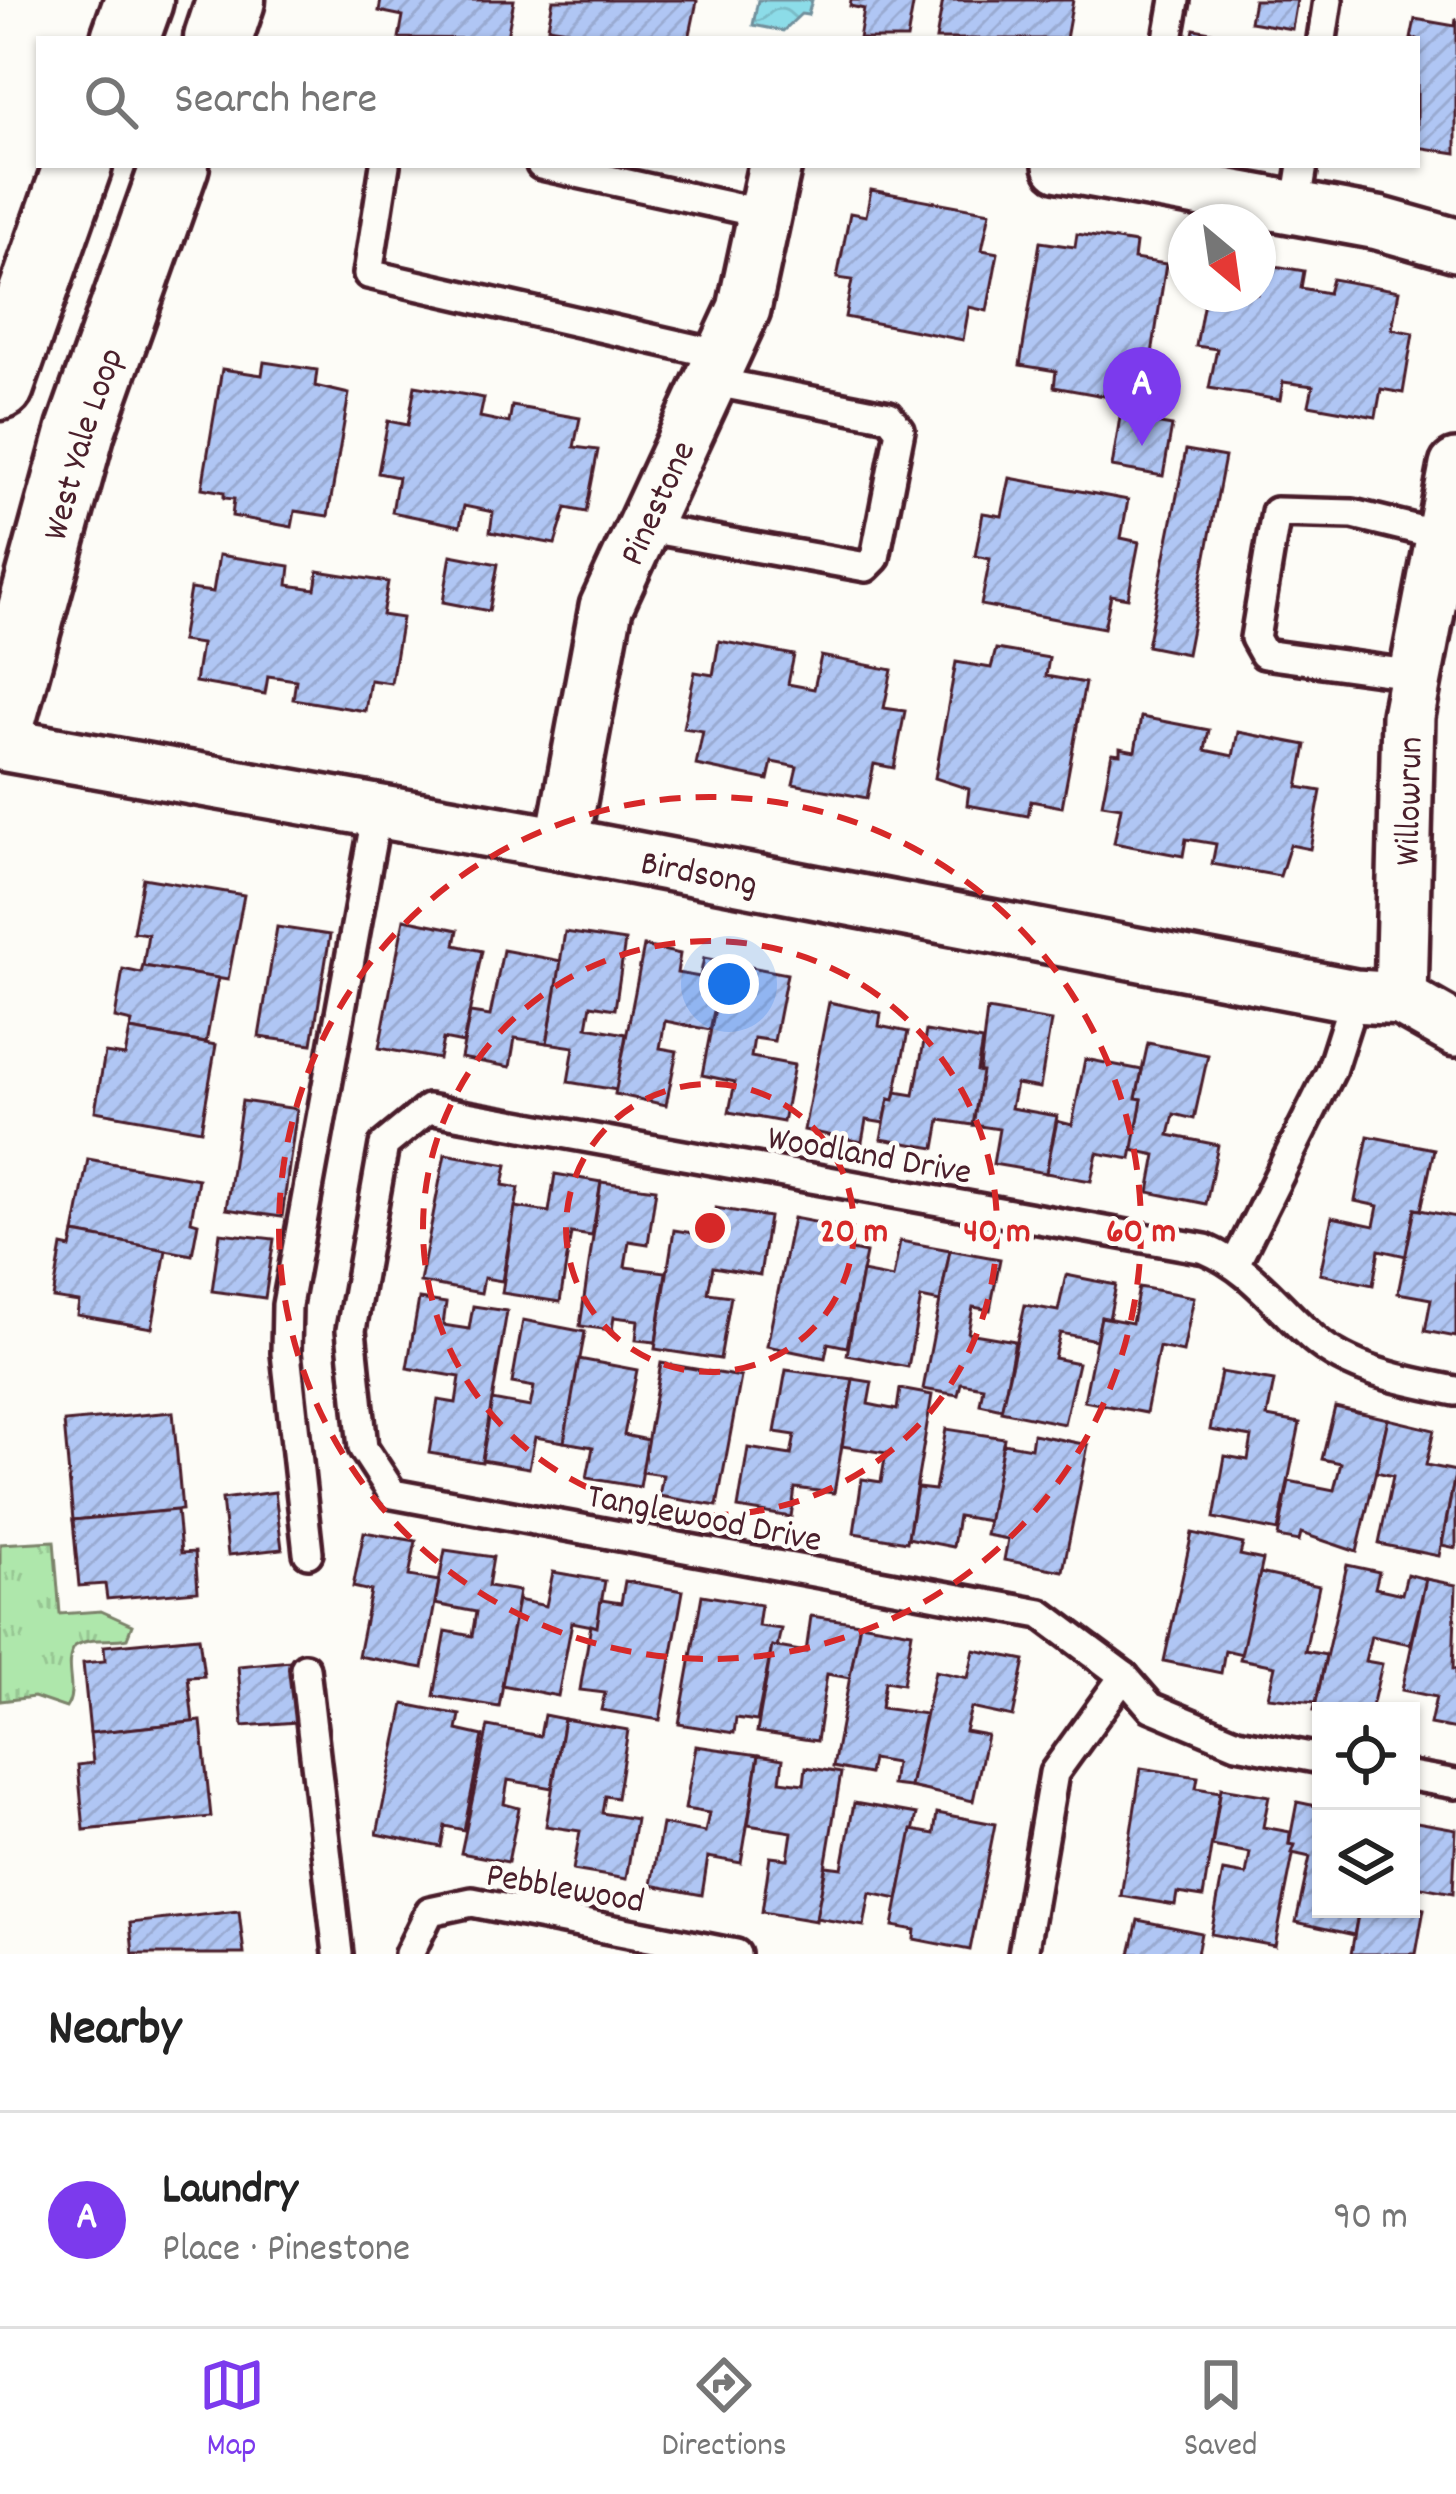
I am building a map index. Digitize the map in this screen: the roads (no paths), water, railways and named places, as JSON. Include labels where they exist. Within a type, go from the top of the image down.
[{"type":"main road","points":[[126,36],[139,0]]},
{"type":"main road","points":[[219,36],[231,0]]},
{"type":"main road","points":[[0,386],[77,168]]},
{"type":"main road","name":"West Yale Loop","points":[[0,726],[81,430],[174,168]]},
{"type":"street","points":[[1095,168],[1300,187],[1378,223],[1456,245]]},
{"type":"street","name":"Pinestone","points":[[562,844],[605,607],[743,309],[770,189]]},
{"type":"street","name":"Willowrun","points":[[1378,997],[1408,716],[1456,466]]},
{"type":"street","name":"Birdsong","points":[[0,744],[1378,997],[1456,1030]]},
{"type":"lane","points":[[1169,36],[1175,0]]},
{"type":"lane","points":[[1322,36],[1328,0]]},
{"type":"lane","points":[[385,168],[368,274],[889,416],[900,430],[875,558],[866,567],[642,527]]},
{"type":"lane","points":[[570,168],[770,189]]},
{"type":"lane","points":[[1416,675],[1264,654],[1255,638],[1276,512],[1353,514],[1442,536]]},
{"type":"lane","points":[[308,1553],[286,1352],[287,1305],[377,811]]},
{"type":"lane","points":[[1236,1262],[1331,1071],[1378,997]]},
{"type":"lane","name":"Woodland Drive","points":[[384,1145],[428,1109],[1205,1249],[1236,1262],[1317,1341],[1358,1367],[1456,1391]]},
{"type":"lane","name":"Tanglewood Drive","points":[[384,1145],[351,1330],[363,1448],[393,1494],[1041,1614],[1124,1676],[1151,1707],[1237,1743],[1312,1757]]},
{"type":"lane","points":[[305,1668],[338,1954]]},
{"type":"lane","points":[[1023,1954],[1054,1772],[1124,1676]]},
{"type":"lane","points":[[1420,1778],[1456,1784]]},
{"type":"lane","name":"Pebblewood","points":[[409,1954],[430,1911],[472,1901],[736,1954]]},
{"type":"water","points":[[758,0],[812,0],[808,15],[801,14],[783,31],[753,25]]},
{"type":"place","name":"Laundry","points":[[1142,446]]}]
